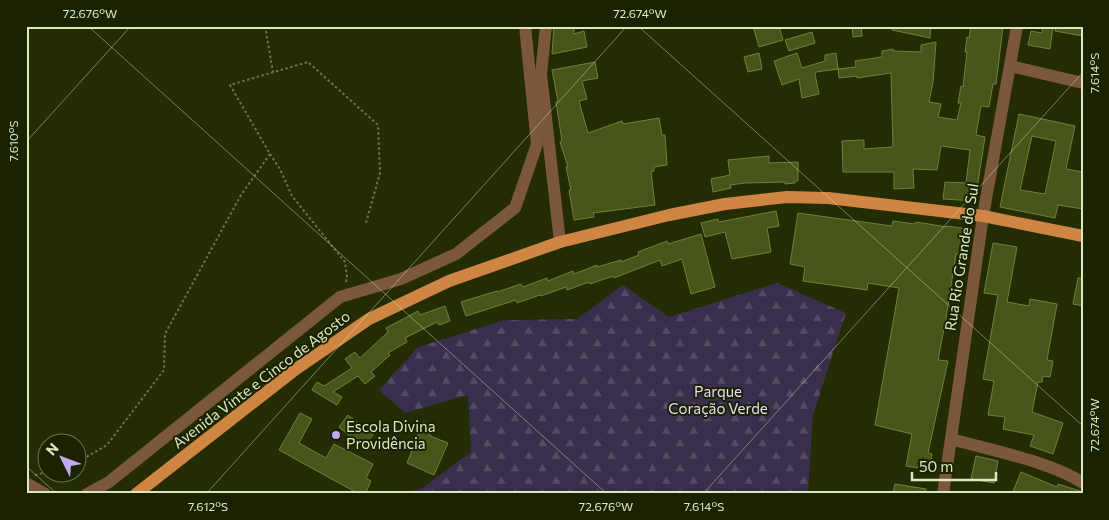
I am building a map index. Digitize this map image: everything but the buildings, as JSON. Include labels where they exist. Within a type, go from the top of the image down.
[{"type":"main road","name":"Avenida Vinte e Cinco de Agosto","points":[[136,494],[296,369],[370,319],[450,281],[560,242],[669,215],[725,204],[787,197],[828,198],[983,216],[1083,236]]},
{"type":"street","points":[[87,494],[109,482],[342,296],[401,279],[456,254],[516,208],[538,144],[525,26]]},
{"type":"street","points":[[546,26],[541,74],[560,242]]},
{"type":"street","name":"Rua Rio Grande do Sul","points":[[942,494],[983,216],[1016,26]]},
{"type":"street","points":[[1010,66],[1083,83]]},
{"type":"street","points":[[951,439],[1043,466],[1074,477],[1083,483]]},
{"type":"street","points":[[26,483],[45,494]]},
{"type":"path","points":[[265,26],[273,72]]},
{"type":"path","points":[[342,296],[347,277],[344,262],[292,196],[280,169],[230,85],[308,62],[378,125],[380,173],[366,223]]},
{"type":"path","points":[[88,456],[107,445],[164,370],[165,334],[241,194],[270,154]]},
{"type":"green space","name":"Parque Coração Verde","points":[[777,283],[846,313],[813,415],[808,494],[401,494],[422,488],[471,452],[468,395],[405,413],[379,390],[418,347],[505,320],[577,319],[623,285],[669,317]]},
{"type":"place","name":"Escola Divina Providência","points":[[336,435]]}]
